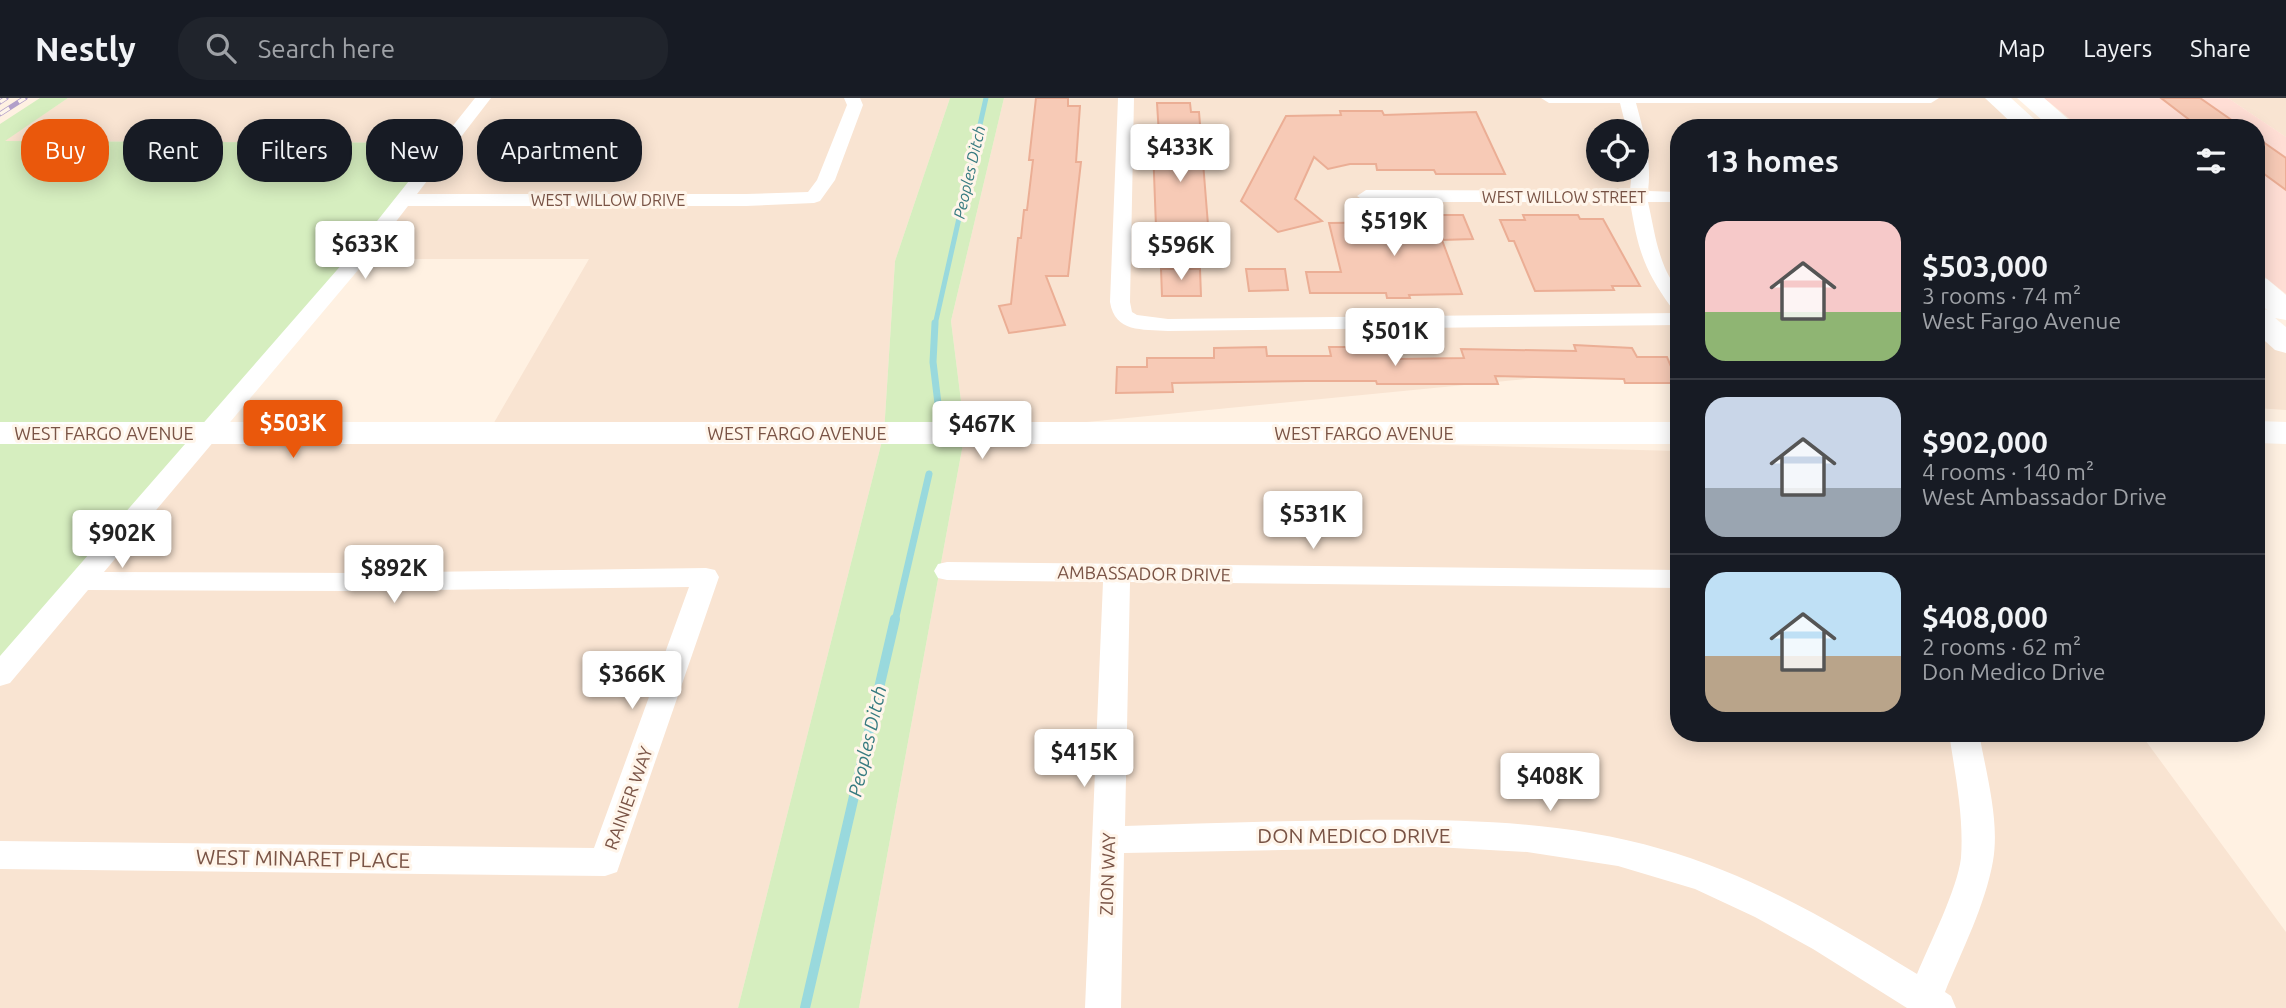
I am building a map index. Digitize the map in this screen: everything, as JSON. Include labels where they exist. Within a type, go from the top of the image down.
[{"type":"main road","points":[[1997,98],[2031,118]]},
{"type":"main road","points":[[2265,293],[2286,311]]},
{"type":"main road","points":[[2265,325],[2286,343]]},
{"type":"main road","name":"WEST FARGO AVENUE","points":[[0,433],[1670,433]]},
{"type":"street","points":[[0,676],[357,259],[483,98]]},
{"type":"street","name":"WEST WILLOW DRIVE","points":[[401,200],[746,200],[814,197],[826,180],[855,105],[853,98]]},
{"type":"street","points":[[1126,98],[1120,302],[1126,318],[1144,324],[1168,325],[1670,319]]},
{"type":"street","points":[[1549,98],[1931,98]]},
{"type":"street","points":[[1627,98],[1635,119],[1639,145],[1641,175],[1638,197],[1656,270],[1670,291]]},
{"type":"street","name":"WEST WILLOW STREET","points":[[1366,196],[1670,197]]},
{"type":"street","name":"AMBASSADOR DRIVE","points":[[947,571],[1670,579]]},
{"type":"street","name":"ZION WAY","points":[[1103,1008],[1117,573]]},
{"type":"street","points":[[82,581],[352,582],[706,577]]},
{"type":"street","name":"RAINIER WAY","points":[[605,862],[706,577]]},
{"type":"street","points":[[1931,1003],[1977,860],[1977,819],[1965,742]]},
{"type":"street","name":"DON MEDICO DRIVE","points":[[1108,840],[1208,836],[1452,834],[1584,844],[1642,858],[1707,879],[1792,920],[1931,1003]]},
{"type":"street","name":"WEST MINARET PLACE","points":[[0,855],[605,862]]},
{"type":"shaded area","points":[[68,98],[950,98],[895,261],[884,433],[738,1008],[0,1008],[0,675],[208,432],[488,433],[589,259],[357,259],[418,182],[463,182],[463,119],[366,119],[366,143],[352,143],[352,119],[237,119],[237,142],[223,142],[223,119],[123,119],[123,142],[109,141],[109,119],[37,119]]},
{"type":"shaded area","points":[[1004,98],[1997,98],[2022,119],[1670,119],[1670,365],[974,433],[1670,451],[1670,742],[2147,742],[2286,932],[2286,1008],[859,1008],[965,433],[951,321]]},
{"type":"shaded area","points":[[2044,98],[2228,98],[2259,119],[2070,119]]},
{"type":"shaded area","points":[[2228,98],[2286,98],[2286,137],[2265,123],[2265,119],[2259,119]]},
{"type":"shaded area","points":[[2265,123],[2286,137],[2286,294],[2265,277]]},
{"type":"shaded area","points":[[21,130],[21,141],[4,141]]},
{"type":"shaded area","points":[[2265,325],[2286,343],[2286,410],[2265,409]]},
{"type":"green space","points":[[40,98],[68,98],[37,119],[21,119],[21,130],[5,141],[21,141],[21,182],[109,182],[109,141],[123,142],[123,182],[223,182],[223,142],[237,142],[237,182],[352,182],[352,143],[366,143],[366,182],[417,182],[0,675],[0,124]]},
{"type":"green space","points":[[950,98],[1004,98],[951,321],[965,433],[859,1008],[738,1008],[884,433],[895,261]]},
{"type":"building","points":[[1036,98],[1068,98],[1068,106],[1080,106],[1076,162],[1081,162],[1068,276],[1046,276],[1065,325],[1009,333],[999,306],[1011,304],[1018,238],[1021,238],[1024,210],[1027,210]]},
{"type":"building","points":[[2161,98],[2200,98],[2230,119],[2188,119]]},
{"type":"building","points":[[1157,103],[1190,103],[1191,112],[1199,112],[1210,250],[1161,263],[1161,254],[1157,254],[1153,147],[1155,135],[1159,135]]},
{"type":"building","points":[[1340,111],[1382,111],[1384,115],[1476,112],[1505,174],[1436,174],[1434,170],[1377,170],[1376,164],[1350,164],[1328,169],[1314,157],[1295,199],[1322,221],[1278,232],[1241,201],[1286,116],[1341,115]]},
{"type":"building","points":[[2265,143],[2286,158],[2286,190],[2265,175]]},
{"type":"building","points":[[1414,215],[1463,215],[1473,239],[1442,240],[1462,294],[1387,298],[1386,293],[1310,293],[1306,272],[1341,272],[1329,223],[1416,222]]},
{"type":"building","points":[[1523,215],[1578,215],[1580,219],[1603,219],[1640,286],[1612,286],[1614,290],[1535,291],[1514,241],[1509,241],[1500,220],[1525,220]]},
{"type":"building","points":[[1161,269],[1200,269],[1201,296],[1162,296]]},
{"type":"building","points":[[1246,269],[1285,269],[1288,290],[1249,291]]},
{"type":"building","points":[[1574,345],[1632,348],[1637,357],[1667,357],[1670,364],[1670,383],[1625,383],[1624,379],[1495,376],[1498,384],[1377,384],[1376,381],[1172,383],[1173,392],[1116,393],[1117,367],[1147,367],[1147,358],[1214,358],[1214,348],[1266,347],[1267,356],[1331,356],[1329,347],[1354,347],[1354,350],[1393,350],[1395,359],[1464,358],[1461,349],[1576,351]]},
{"type":"waterway","name":"Peoples Ditch","points":[[935,325],[986,98]]},
{"type":"waterway","name":"Peoples Ditch","points":[[935,323],[933,362],[939,412]]},
{"type":"waterway","name":"Peoples Ditch","points":[[895,621],[929,474]]},
{"type":"waterway","name":"Peoples Ditch","points":[[805,1008],[895,619]]},
{"type":"railway","points":[[0,102],[6,98]]},
{"type":"railway","points":[[0,114],[25,98]]}]
